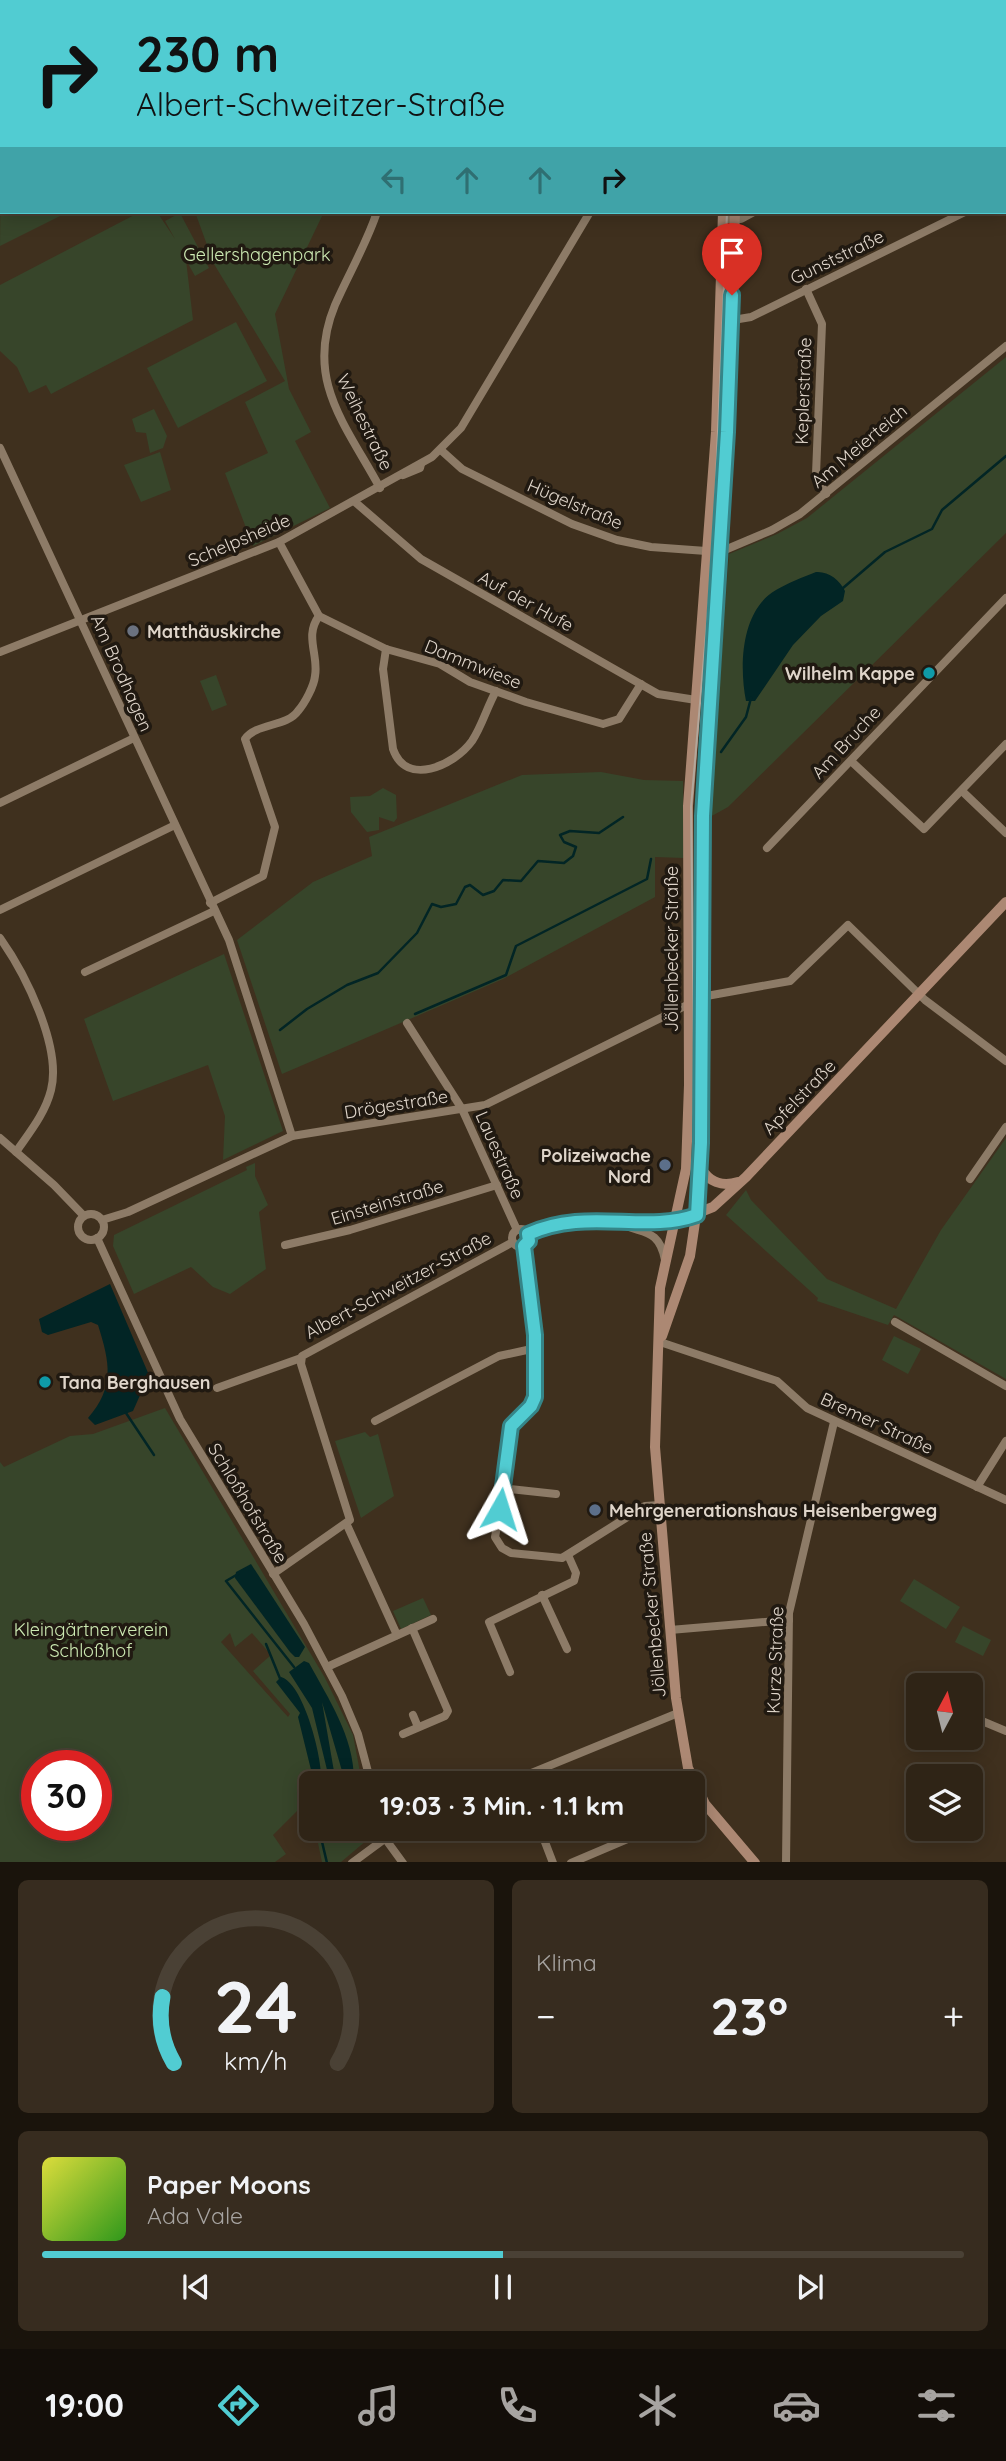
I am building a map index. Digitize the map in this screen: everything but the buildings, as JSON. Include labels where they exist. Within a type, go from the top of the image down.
[{"type":"main road","name":"Jöllenbecker Straße","points":[[660,1342],[690,1256],[697,1215],[700,1166],[703,816],[729,216]]},
{"type":"main road","name":"Jöllenbecker Straße","points":[[689,1771],[678,1713],[655,1424],[660,1288],[686,1169],[689,1004],[687,819],[696,700],[715,553]]},
{"type":"main road","name":"Apfelstraße","points":[[675,1222],[713,1207],[746,1177],[1004,907]]},
{"type":"main road","points":[[700,1166],[708,1179],[727,1185],[746,1177]]},
{"type":"main road","name":"Jöllenbecker Straße","points":[[705,1804],[754,1862]]},
{"type":"street","name":"Weihestraße","points":[[376,214],[365,245],[332,314],[323,363],[331,397],[380,488]]},
{"type":"street","name":"Schelpsheide","points":[[0,652],[279,542],[420,468],[421,464],[442,451],[461,428],[589,214]]},
{"type":"street","name":"Gunststraße","points":[[726,321],[751,317],[961,214]]},
{"type":"street","name":"Keplerstraße","points":[[806,289],[822,324],[816,474],[826,495]]},
{"type":"street","name":"Am Meierteich","points":[[715,553],[790,521],[826,495],[1006,346]]},
{"type":"street","name":"Am Brodhagen","points":[[0,448],[232,949],[292,1136]]},
{"type":"street","name":"Hügelstraße","points":[[442,451],[462,469],[586,529],[637,544],[715,553]]},
{"type":"street","name":"Auf der Hufe","points":[[355,502],[421,559],[664,696],[696,700]]},
{"type":"street","points":[[85,972],[212,907],[265,873],[275,823],[245,740],[251,733],[293,716],[299,710],[316,675],[311,635],[320,616],[279,542]]},
{"type":"street","name":"Am Bruche","points":[[767,848],[1006,598]]},
{"type":"street","name":"Dammwiese","points":[[320,616],[386,649],[440,664],[470,682],[526,702],[608,724],[619,719],[641,684]]},
{"type":"street","points":[[386,649],[383,669],[393,749],[398,761],[409,770],[421,770],[442,764],[465,748],[496,691]]},
{"type":"street","points":[[0,803],[134,738]]},
{"type":"street","points":[[851,761],[924,829],[1006,744]]},
{"type":"street","points":[[962,791],[1006,833]]},
{"type":"street","points":[[0,910],[175,825]]},
{"type":"street","name":"Jöllenbecker Straße","points":[[701,997],[790,981],[848,925],[920,995]]},
{"type":"street","points":[[0,938],[17,965],[37,1007],[54,1073],[47,1102],[16,1152]]},
{"type":"street","points":[[920,995],[1006,1061]]},
{"type":"street","name":"Drögestraße","points":[[102,1220],[128,1212],[292,1136],[485,1105],[689,1004]]},
{"type":"street","name":"Lauestraße","points":[[407,1023],[462,1109],[517,1230]]},
{"type":"street","points":[[970,1179],[1006,1128]]},
{"type":"street","points":[[0,1138],[83,1215]]},
{"type":"street","name":"Einsteinstraße","points":[[285,1245],[359,1228],[497,1185]]},
{"type":"street","points":[[92,1213],[102,1220],[104,1229],[97,1238],[90,1240],[80,1235],[77,1224],[83,1215],[92,1213]]},
{"type":"street","points":[[615,1219],[629,1228],[651,1233],[661,1246],[665,1260]]},
{"type":"street","points":[[524,1246],[513,1242],[512,1235],[517,1230],[528,1234],[572,1222],[615,1219],[675,1222]]},
{"type":"street","points":[[524,1246],[529,1241],[528,1234]]},
{"type":"street","name":"Schloßhofstraße","points":[[97,1238],[170,1401],[327,1667],[355,1725],[368,1771]]},
{"type":"street","name":"Albert-Schweitzer-Straße","points":[[217,1388],[301,1358],[308,1350],[513,1242]]},
{"type":"street","points":[[524,1246],[536,1348],[535,1397],[531,1406],[511,1426],[505,1486],[495,1528],[502,1548],[520,1555],[558,1559],[645,1506],[660,1505]]},
{"type":"street","points":[[895,1322],[1006,1385]]},
{"type":"street","name":"Bremer Straße","points":[[660,1342],[777,1381],[807,1408],[1006,1500]]},
{"type":"street","points":[[376,1421],[499,1356],[536,1348]]},
{"type":"street","name":"Albert-Schweitzer-Straße","points":[[301,1358],[350,1517],[347,1525],[397,1635]]},
{"type":"street","name":"Kurze Straße","points":[[786,1862],[789,1620],[834,1422]]},
{"type":"street","points":[[977,1487],[1006,1441]]},
{"type":"street","points":[[505,1486],[510,1489],[556,1494]]},
{"type":"street","points":[[273,1574],[347,1525]]},
{"type":"street","points":[[510,1672],[489,1622],[576,1579],[568,1555]]},
{"type":"street","points":[[542,1595],[567,1649]]},
{"type":"street","points":[[327,1667],[433,1619]]},
{"type":"street","points":[[670,1630],[789,1620]]},
{"type":"street","points":[[403,1734],[445,1716],[448,1708],[412,1628]]},
{"type":"street","points":[[543,1771],[678,1713]]},
{"type":"street","points":[[413,1715],[418,1727]]},
{"type":"street","points":[[984,1722],[1006,1731]]},
{"type":"street","points":[[353,1862],[375,1841]]},
{"type":"street","points":[[388,1841],[401,1862]]},
{"type":"street","points":[[545,1841],[553,1862]]},
{"type":"street","points":[[573,1862],[623,1841]]},
{"type":"green space","points":[[0,214],[64,214],[0,246]]},
{"type":"green space","points":[[136,214],[158,214],[175,239],[165,221],[181,214],[209,268],[195,276],[186,260],[193,320],[51,394],[46,385],[29,393],[17,367],[0,351],[0,285]]},
{"type":"green space","name":"Gellershagenpark","points":[[196,214],[323,214],[275,314],[289,389],[311,432],[295,441],[330,508],[253,546],[225,473],[268,453],[245,402],[285,381],[214,264]]},
{"type":"green space","points":[[236,322],[267,381],[178,428],[147,368]]},
{"type":"green space","points":[[1006,357],[1006,533],[728,807],[710,817],[729,554],[807,518]]},
{"type":"green space","points":[[154,409],[167,436],[163,448],[150,453],[146,433],[136,432],[132,419]]},
{"type":"green space","points":[[160,452],[171,490],[141,502],[124,465]]},
{"type":"green space","points":[[216,675],[227,705],[212,711],[200,681]]},
{"type":"green space","points":[[601,772],[644,780],[683,781],[684,858],[655,857],[655,897],[503,979],[282,1074],[237,940],[313,882],[372,856],[369,837],[522,775]]},
{"type":"green space","points":[[383,788],[396,795],[397,818],[394,822],[379,817],[379,830],[367,832],[351,812],[350,797],[370,796]]},
{"type":"green space","points":[[224,954],[283,1131],[223,1160],[225,1116],[208,1065],[113,1101],[84,1019]]},
{"type":"green space","points":[[1006,1138],[1006,1379],[894,1315],[888,1325],[817,1301],[818,1298],[726,1215],[746,1190],[751,1200],[827,1279],[896,1309],[941,1230]]},
{"type":"green space","points":[[255,1163],[255,1176],[268,1205],[259,1212],[266,1269],[230,1294],[213,1287],[191,1267],[134,1294],[113,1246],[114,1235],[247,1170],[246,1167]]},
{"type":"green space","points":[[894,1336],[921,1349],[908,1374],[882,1360]]},
{"type":"green space","name":"Kleingärtnerverein Schloßhof","points":[[165,1408],[325,1678],[353,1735],[360,1771],[299,1771],[299,1809],[273,1835],[286,1854],[275,1862],[0,1862],[0,1462],[4,1467],[70,1436],[93,1434]],"holes":[[[230,1633],[235,1647],[252,1633],[271,1655],[253,1671],[290,1714],[288,1717],[221,1642]]]},
{"type":"green space","points":[[365,1432],[370,1437],[378,1434],[394,1496],[361,1518],[335,1441]]},
{"type":"green space","points":[[914,1579],[960,1607],[946,1629],[900,1601]]},
{"type":"green space","points":[[423,1598],[431,1615],[401,1629],[393,1611]]},
{"type":"green space","points":[[963,1626],[991,1640],[983,1656],[955,1642]]},
{"type":"green space","points":[[318,1841],[366,1841],[341,1862],[322,1862]]},
{"type":"water","points":[[816,572],[829,575],[840,583],[845,591],[843,601],[821,616],[793,645],[755,701],[746,701],[743,656],[749,625],[756,611],[764,599],[776,590]]},
{"type":"water","points":[[110,1284],[149,1375],[133,1411],[95,1425],[88,1418],[103,1396],[108,1374],[98,1325],[91,1322],[48,1335],[42,1332],[39,1319]]},
{"type":"water","points":[[251,1564],[305,1647],[299,1657],[290,1652],[235,1578],[236,1572]]},
{"type":"water","points":[[304,1661],[309,1663],[339,1720],[350,1750],[353,1771],[342,1771],[322,1702],[334,1771],[327,1771],[312,1708],[289,1672]]},
{"type":"water","points":[[281,1677],[289,1682],[305,1708],[316,1742],[321,1771],[311,1771],[298,1717],[300,1713],[276,1682]]},
{"type":"waterway","points":[[843,588],[885,552],[932,529],[942,510],[1006,456]]},
{"type":"waterway","points":[[721,752],[746,717],[751,698]]},
{"type":"waterway","points":[[280,1030],[307,1009],[347,985],[378,973],[417,933],[432,904],[441,907],[456,904],[465,887],[470,885],[483,895],[494,891],[503,880],[521,881],[538,861],[564,863],[573,856],[576,847],[564,842],[560,835],[570,831],[599,833],[623,817]]},
{"type":"waterway","points":[[415,1014],[506,975],[516,946],[647,879],[651,859]]},
{"type":"waterway","points":[[126,1413],[154,1455]]},
{"type":"waterway","points":[[238,1574],[226,1581],[294,1667]]},
{"type":"waterway","points":[[266,1644],[281,1681]]},
{"type":"waterway","points":[[322,1841],[327,1862]]},
{"type":"tram line","points":[[695,1128],[691,807],[713,553],[727,214]]},
{"type":"place","name":"Matthäuskirche","points":[[133,631]]},
{"type":"place","name":"Wilhelm Kappe","points":[[929,673]]},
{"type":"place","name":"Polizeiwache Nord","points":[[665,1165]]},
{"type":"place","name":"Tana Berghausen","points":[[45,1382]]},
{"type":"place","name":"Mehrgenerationshaus Heisenbergweg","points":[[595,1510]]},
{"type":"route","points":[[500,1509],[511,1426],[513,1421],[534,1403],[535,1397],[535,1335],[524,1246],[529,1241],[528,1234],[538,1229],[583,1221],[615,1219],[675,1222],[697,1215],[701,1143],[703,816],[727,432],[732,295]]}]
